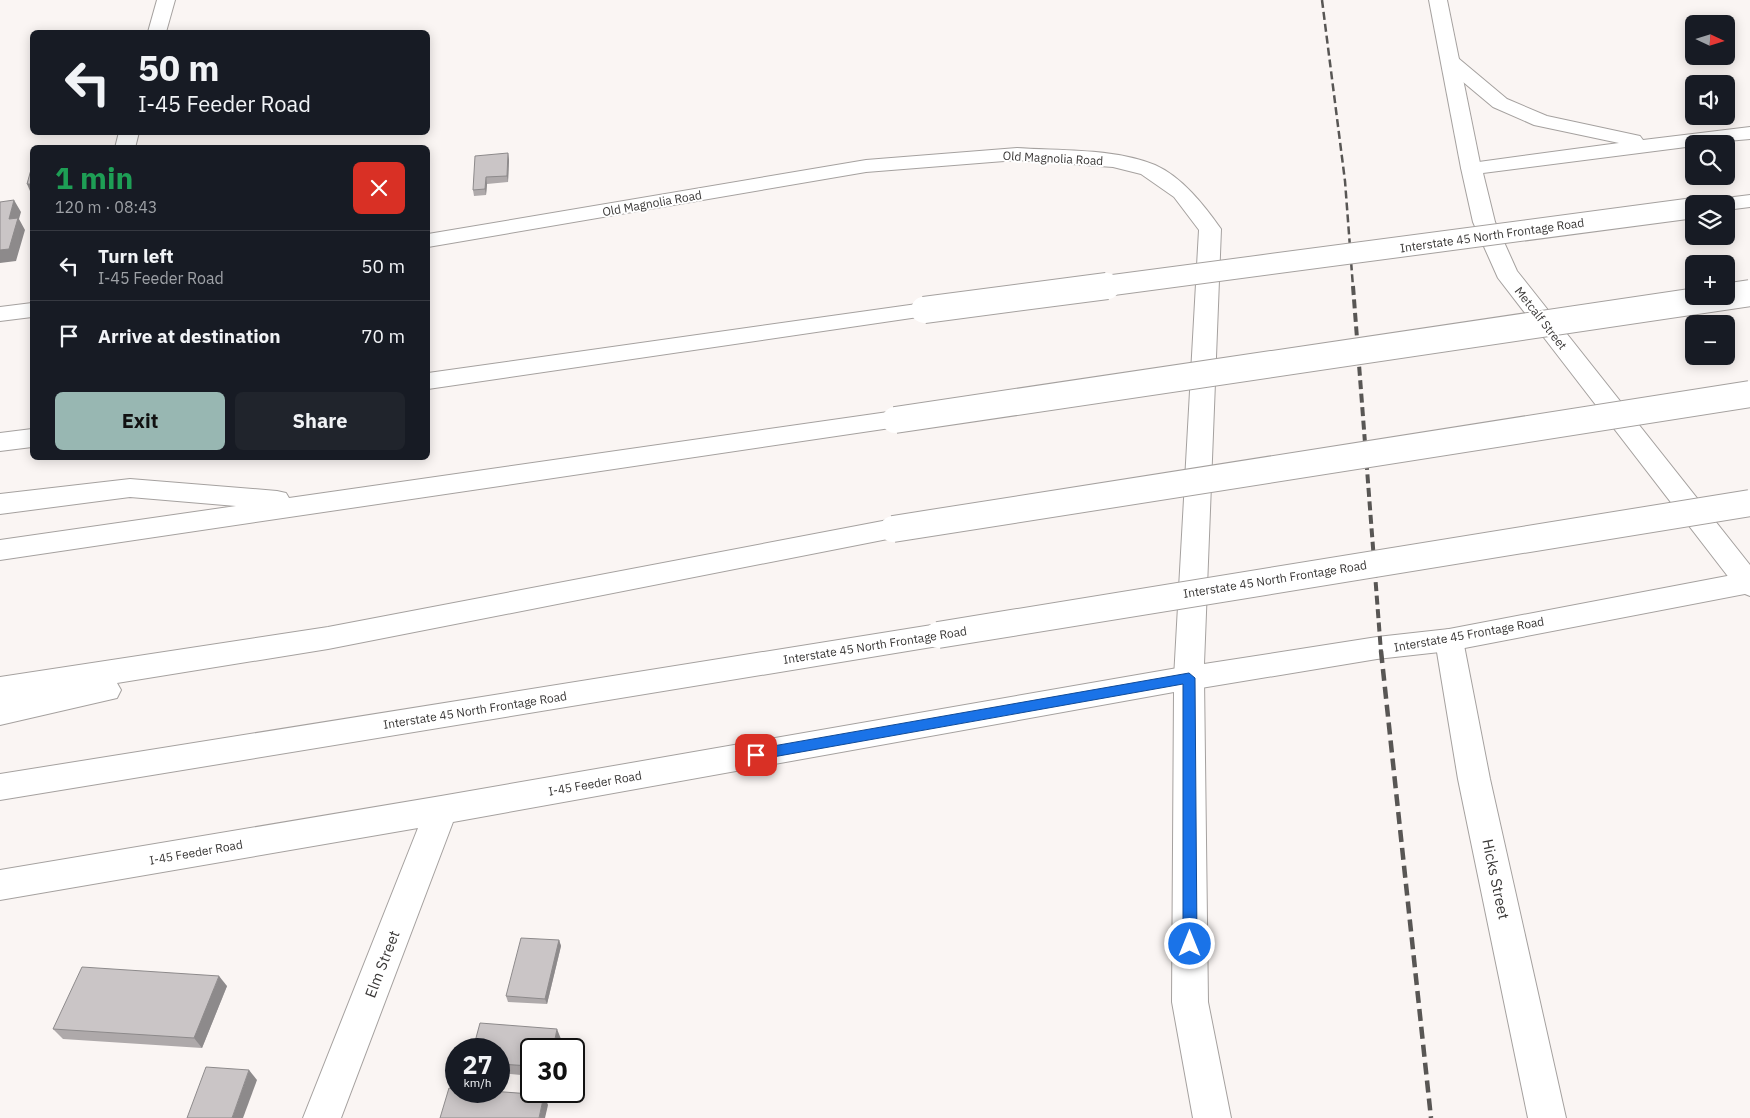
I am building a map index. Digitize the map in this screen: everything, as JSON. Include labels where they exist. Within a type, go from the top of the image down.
[{"type":"main road","points":[[158,30],[166,0]]},
{"type":"main road","name":"Metcalf Street","points":[[1438,0],[1484,222],[1506,274],[1749,584]]},
{"type":"main road","points":[[1450,62],[1500,102],[1541,121],[1657,145]]},
{"type":"main road","points":[[1472,168],[1750,133]]},
{"type":"main road","name":"Old Magnolia Road","points":[[430,241],[866,166],[1017,154],[1114,161],[1148,170],[1182,193],[1210,229],[1189,678],[1190,1002],[1212,1118]]},
{"type":"main road","points":[[1735,203],[1750,201]]},
{"type":"main road","name":"Interstate 45 North Frontage Road","points":[[430,381],[924,310],[1685,209]]},
{"type":"main road","points":[[0,550],[326,504],[1750,293]]},
{"type":"main road","points":[[0,314],[30,310]]},
{"type":"main road","points":[[0,712],[328,638],[893,529],[1750,394]]},
{"type":"main road","points":[[0,442],[30,438]]},
{"type":"main road","points":[[0,504],[130,488],[326,504]]},
{"type":"main road","name":"Interstate 45 North Frontage Road","points":[[0,787],[1750,503]]},
{"type":"main road","name":"Interstate 45 Frontage Road","points":[[1189,678],[1377,648],[1449,640],[1749,584]]},
{"type":"main road","points":[[0,689],[328,638]]},
{"type":"main road","name":"Hicks Street","points":[[1449,640],[1474,779],[1547,1118]]},
{"type":"main road","name":"I-45 Feeder Road","points":[[0,885],[441,810],[1189,678]]},
{"type":"main road","name":"Elm Street","points":[[322,1118],[441,810]]},
{"type":"building","points":[[508,153],[507,176],[486,177],[485,189],[473,190],[475,156]]},
{"type":"building","points":[[30,173],[30,184],[27,184]]},
{"type":"building","points":[[14,200],[9,219],[18,218],[9,249],[0,250],[0,202]]},
{"type":"building","points":[[521,938],[559,940],[545,999],[506,996]]},
{"type":"building","points":[[82,967],[219,976],[194,1038],[53,1029]]},
{"type":"building","points":[[480,1023],[557,1029],[555,1038],[520,1038],[520,1065],[510,1065],[510,1038],[476,1038]]},
{"type":"building","points":[[206,1067],[249,1070],[232,1118],[187,1118]]},
{"type":"building","points":[[510,1092],[520,1093],[520,1103],[542,1103],[539,1118],[440,1118],[445,1101],[445,1103],[510,1103]]},
{"type":"railway","points":[[1322,0],[1345,181],[1353,287]]},
{"type":"railway","points":[[1353,286],[1381,652]]},
{"type":"railway","points":[[1381,651],[1431,1118]]},
{"type":"route","points":[[756,755],[1189,678],[1190,944]]}]
